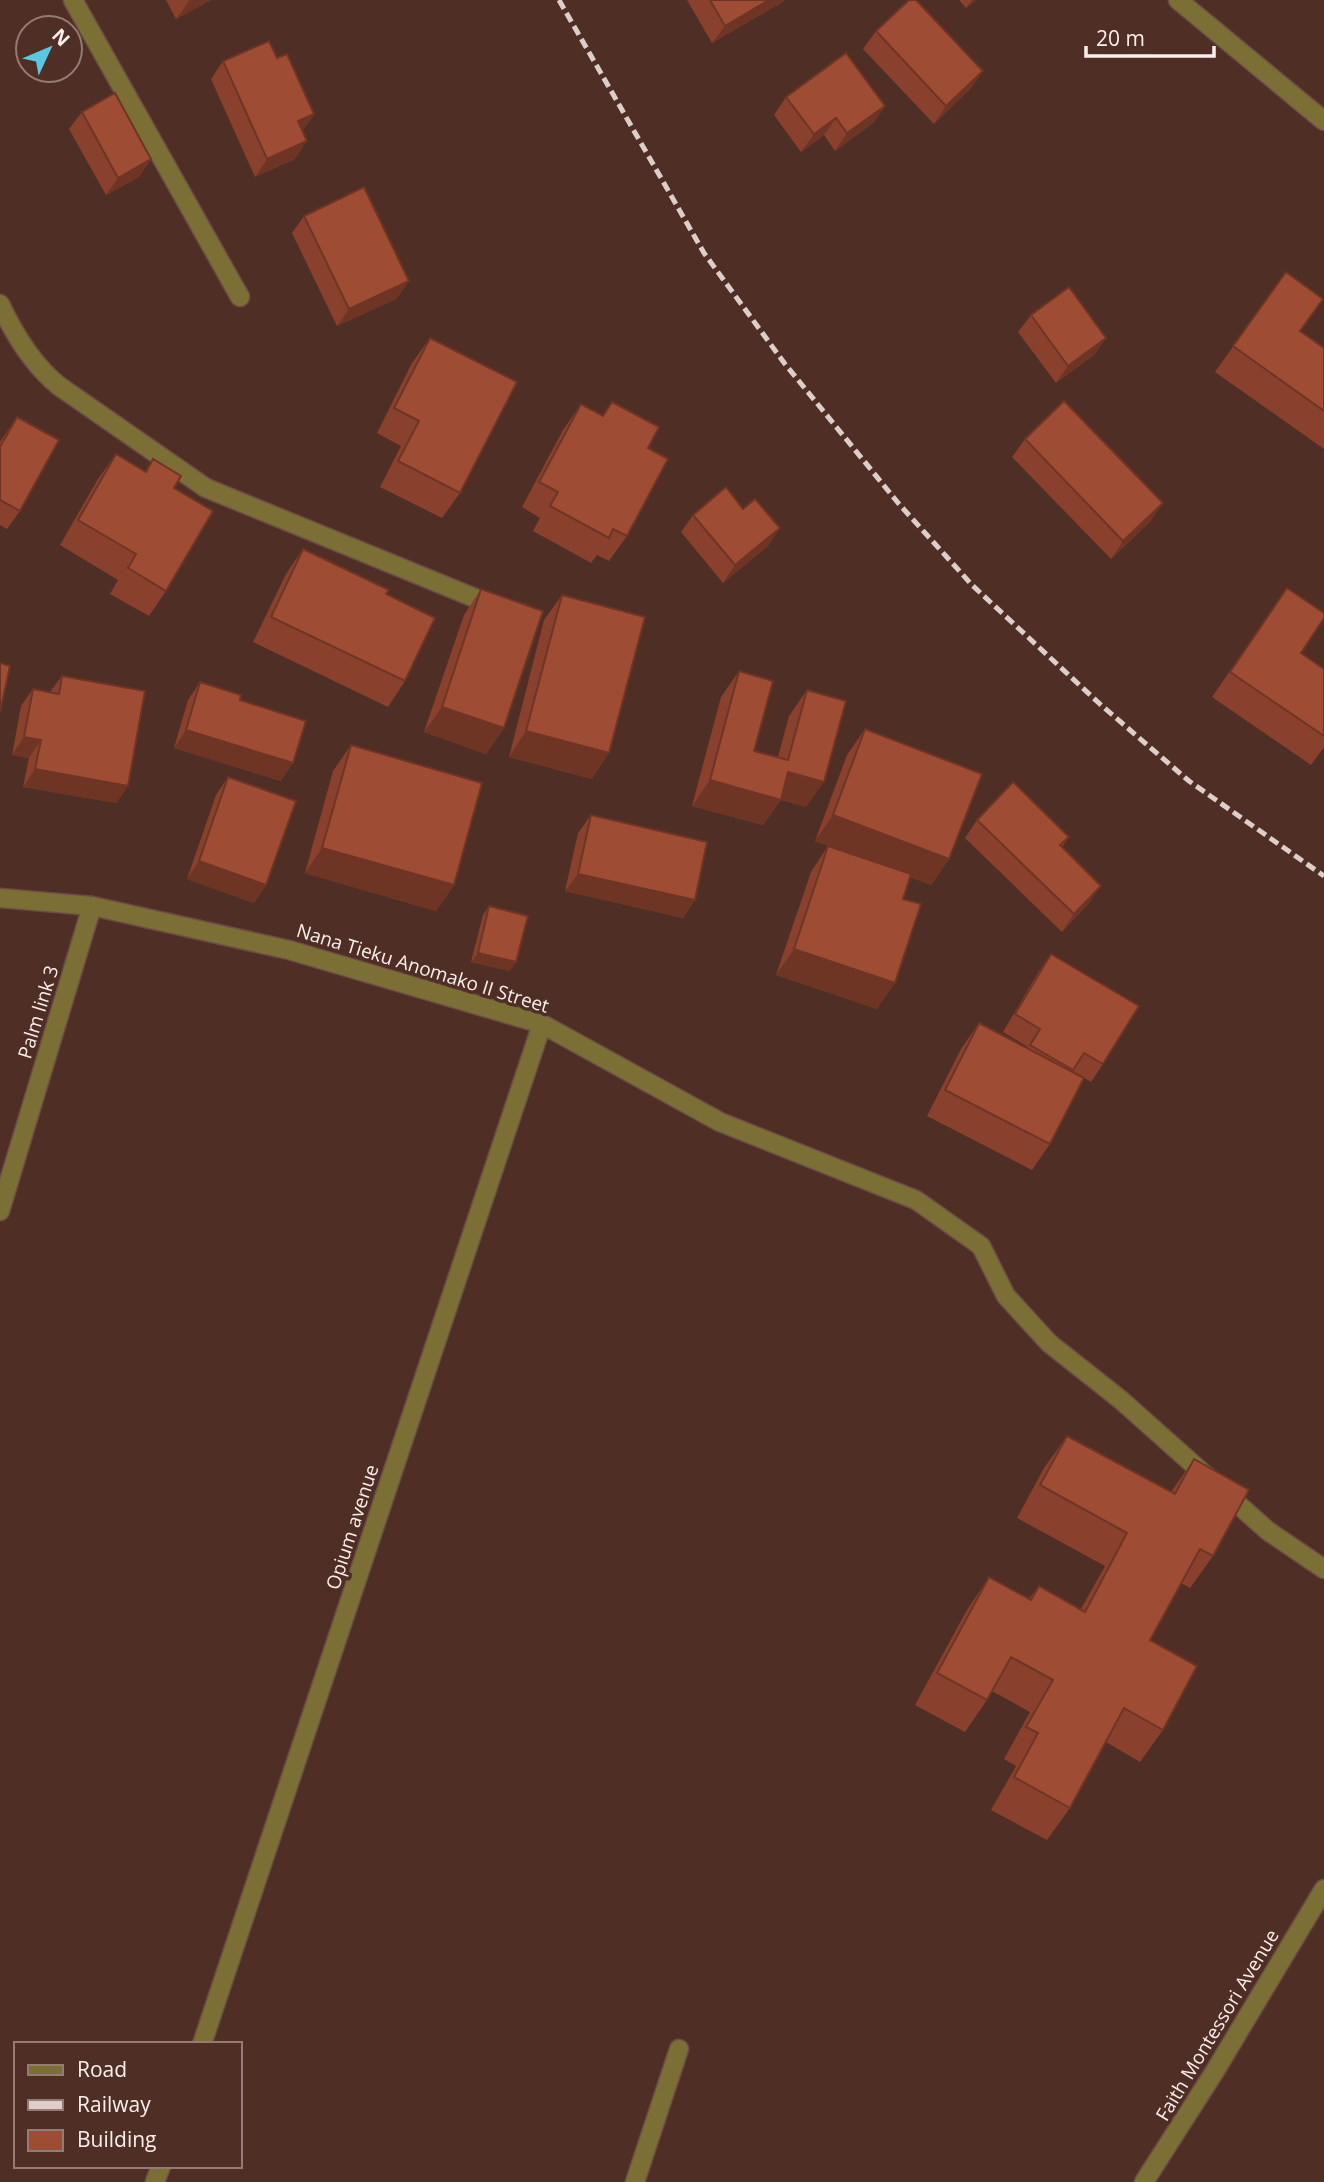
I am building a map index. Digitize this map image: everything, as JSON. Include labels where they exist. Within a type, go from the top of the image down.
[{"type":"street","points":[[73,0],[240,297]]},
{"type":"street","points":[[1178,0],[1324,121]]},
{"type":"street","points":[[0,304],[8,321],[42,372],[206,488],[518,616]]},
{"type":"street","name":"Nana Tieku Anomako II Street","points":[[0,898],[92,906],[289,950],[542,1024],[720,1122],[916,1200],[981,1246],[1006,1296],[1049,1343],[1121,1400],[1268,1531],[1324,1569]]},
{"type":"street","name":"Palm link 3","points":[[0,1211],[92,906]]},
{"type":"street","name":"Opium avenue","points":[[203,2042],[542,1024]]},
{"type":"street","name":"Faith Montessori Avenue","points":[[1144,2182],[1215,2071],[1324,1889]]},
{"type":"street","points":[[635,2182],[679,2049]]},
{"type":"building","points":[[710,0],[769,0],[725,26]]},
{"type":"building","points":[[909,0],[916,0],[983,71],[946,106],[876,31]]},
{"type":"building","points":[[269,41],[277,58],[287,54],[314,114],[298,121],[307,141],[267,159],[223,61]]},
{"type":"building","points":[[846,53],[885,106],[847,133],[836,118],[814,134],[786,97]]},
{"type":"building","points":[[115,93],[151,159],[118,178],[82,112]]},
{"type":"building","points":[[364,187],[409,281],[349,309],[304,216]]},
{"type":"building","points":[[1286,272],[1323,299],[1300,331],[1324,348],[1324,411],[1233,346]]},
{"type":"building","points":[[1069,287],[1106,338],[1068,366],[1031,315]]},
{"type":"building","points":[[430,338],[517,382],[460,493],[398,461],[419,421],[394,408]]},
{"type":"building","points":[[1064,401],[1163,503],[1123,541],[1025,439]]},
{"type":"building","points":[[612,402],[659,427],[648,448],[668,459],[627,536],[613,529],[609,538],[550,506],[558,492],[539,482],[581,404],[603,416]]},
{"type":"building","points":[[17,417],[59,440],[20,511],[0,500],[0,447]]},
{"type":"building","points":[[116,454],[146,472],[153,459],[181,476],[174,488],[213,511],[166,591],[128,568],[136,554],[78,520]]},
{"type":"building","points":[[726,487],[743,509],[755,499],[780,528],[735,565],[693,515]]},
{"type":"building","points":[[303,549],[389,590],[386,594],[435,618],[405,681],[271,617]]},
{"type":"building","points":[[1287,588],[1324,613],[1324,618],[1301,653],[1324,669],[1324,736],[1230,672]]},
{"type":"building","points":[[481,589],[543,611],[504,728],[442,707]]},
{"type":"building","points":[[562,595],[645,617],[609,753],[526,731]]},
{"type":"building","points":[[0,663],[10,666],[0,712]]},
{"type":"building","points":[[739,671],[773,681],[754,751],[788,760],[807,690],[846,701],[824,782],[788,772],[781,800],[710,780]]},
{"type":"building","points":[[62,676],[145,691],[128,786],[35,769],[41,740],[24,737],[33,689],[59,694]]},
{"type":"building","points":[[200,682],[241,695],[240,700],[306,721],[293,763],[186,730]]},
{"type":"building","points":[[865,729],[982,774],[949,859],[833,815]]},
{"type":"building","points":[[351,745],[482,783],[454,885],[322,848]]},
{"type":"building","points":[[228,777],[296,801],[266,885],[199,861]]},
{"type":"building","points":[[1013,782],[1069,837],[1060,845],[1101,886],[1074,914],[977,820]]},
{"type":"building","points":[[591,815],[707,842],[695,900],[578,874]]},
{"type":"building","points":[[828,846],[911,874],[903,899],[921,904],[895,983],[794,949]]},
{"type":"building","points":[[489,906],[528,916],[516,962],[478,953]]},
{"type":"building","points":[[1051,954],[1139,1006],[1103,1064],[1084,1053],[1073,1070],[1030,1045],[1040,1029],[1015,1014]]},
{"type":"building","points":[[979,1023],[1084,1078],[1050,1144],[945,1090]]},
{"type":"building","points":[[1067,1436],[1175,1494],[1194,1459],[1249,1490],[1213,1556],[1200,1549],[1150,1640],[1197,1666],[1163,1730],[1124,1708],[1070,1808],[1014,1777],[1038,1733],[1026,1727],[1053,1680],[1011,1657],[987,1700],[937,1673],[989,1577],[1031,1600],[1039,1586],[1085,1612],[1127,1533],[1040,1485]]},
{"type":"railway","points":[[559,0],[704,253],[785,364],[899,504],[972,585],[1101,705],[1189,781],[1324,876]]}]
